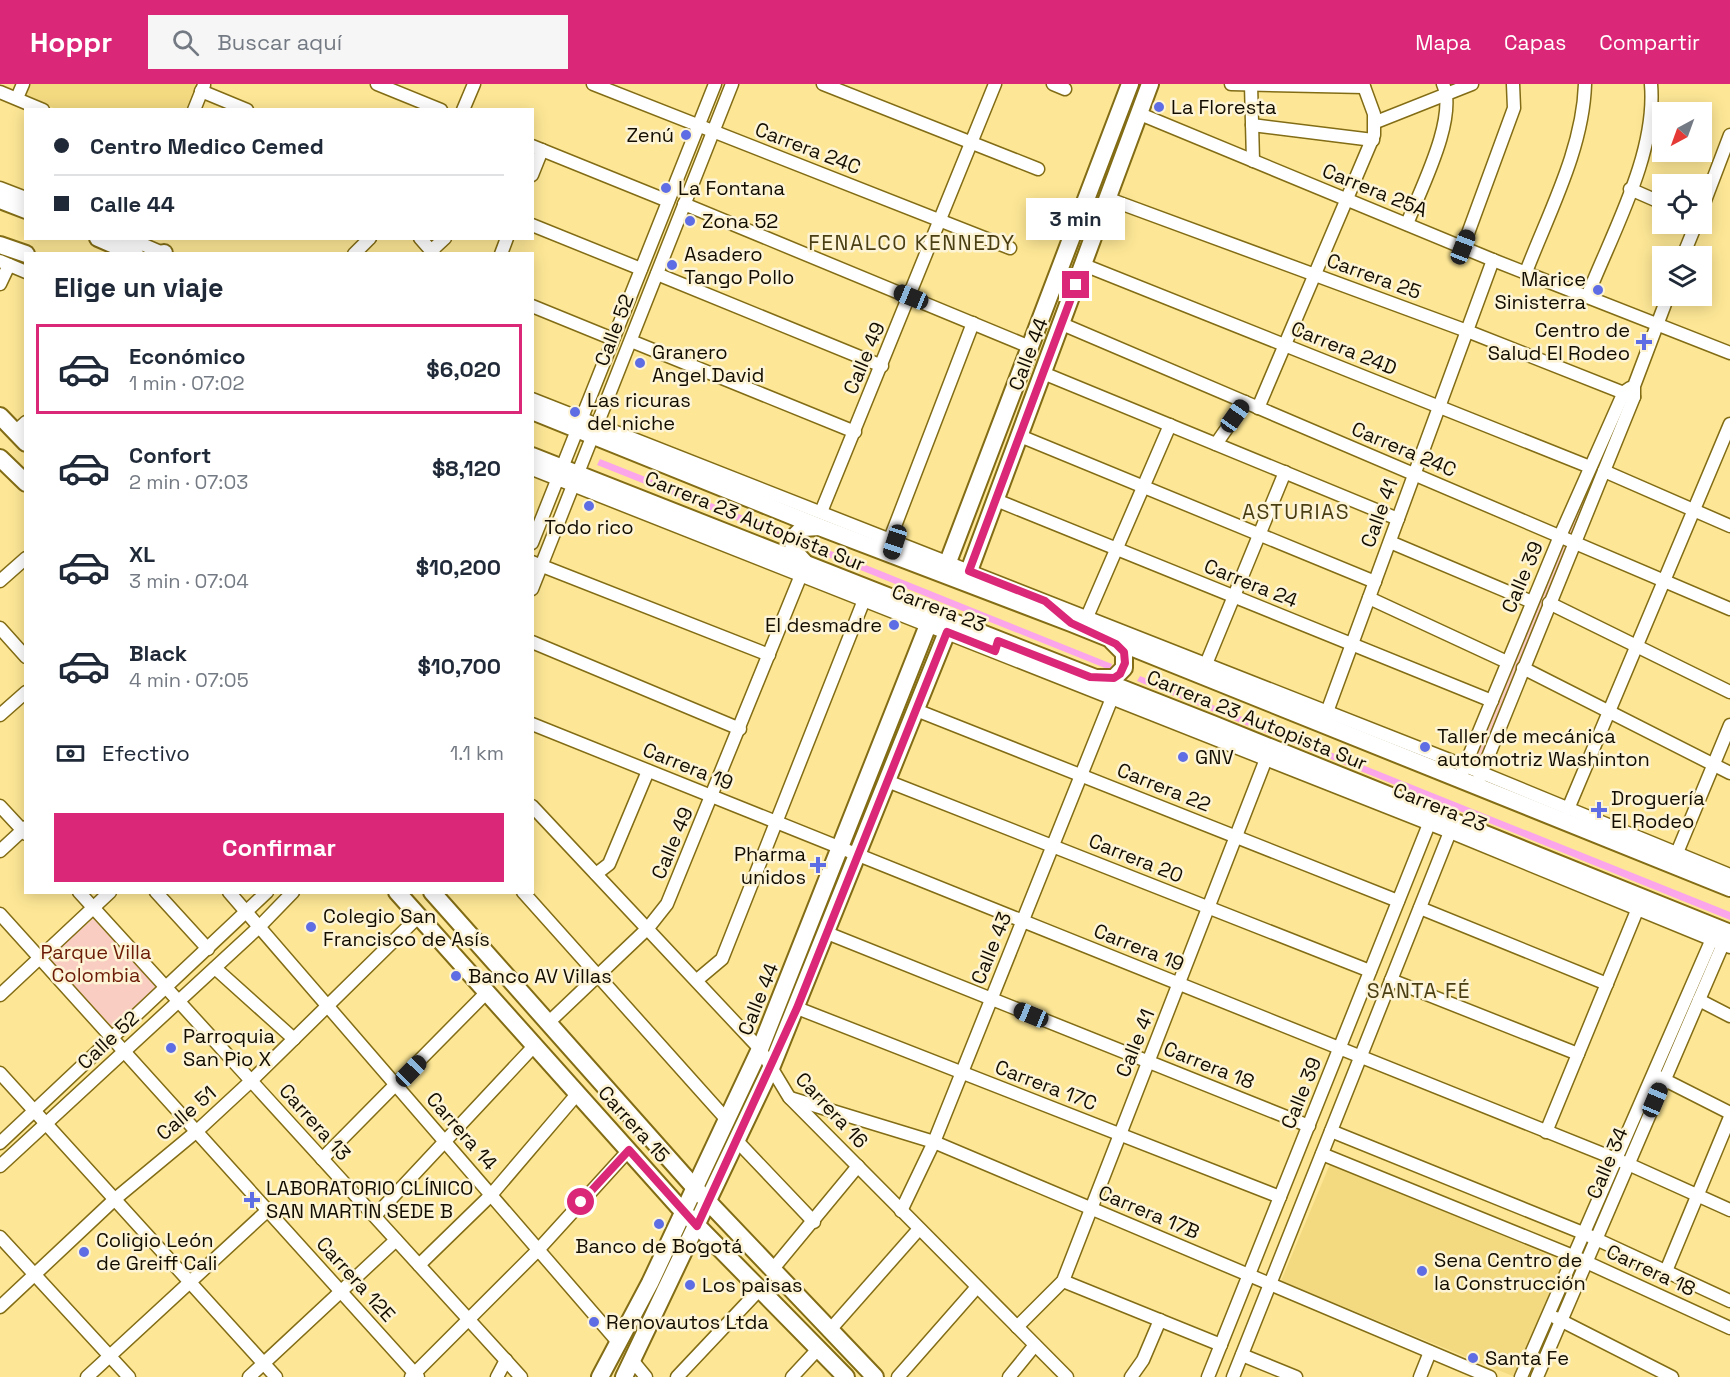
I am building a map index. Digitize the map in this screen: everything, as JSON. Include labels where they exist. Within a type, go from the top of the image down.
[{"type":"main road","name":"Calle 44","points":[[948,562],[1130,84]]},
{"type":"main road","name":"Calle 44","points":[[969,571],[1150,84]]},
{"type":"main road","points":[[1113,127],[1133,134]]},
{"type":"main road","points":[[0,200],[24,209]]},
{"type":"main road","points":[[110,240],[133,244]]},
{"type":"main road","points":[[0,245],[24,253]]},
{"type":"main road","name":"Carrera 23 Autopista Sur","points":[[534,412],[596,430],[822,520],[892,545],[1006,598],[1079,620],[1107,637],[1204,670],[1674,858],[1730,888]]},
{"type":"main road","points":[[0,416],[22,433]]},
{"type":"main road","name":"Carrera 23 Autopista Sur","points":[[534,457],[568,476],[997,646],[1090,677],[1184,720],[1725,939]]},
{"type":"main road","points":[[0,458],[24,481]]},
{"type":"main road","points":[[982,470],[1003,479]]},
{"type":"main road","points":[[805,570],[795,553],[794,537],[807,527],[822,520]]},
{"type":"main road","points":[[1006,598],[1037,598],[1079,620]]},
{"type":"main road","name":"Calle 44","points":[[600,1377],[650,1283],[760,1049],[928,625]]},
{"type":"main road","name":"Calle 44","points":[[624,1377],[771,1068],[947,632]]},
{"type":"main road","points":[[1090,677],[1110,679],[1120,674],[1124,668],[1124,652],[1107,637]]},
{"type":"main road","name":"Carrera 15","points":[[399,894],[683,1211],[846,1377]]},
{"type":"main road","name":"Carrera 15","points":[[439,895],[548,1023],[694,1188],[875,1377]]},
{"type":"street","points":[[17,99],[23,84]]},
{"type":"street","points":[[377,84],[436,108]]},
{"type":"street","points":[[464,108],[474,84]]},
{"type":"street","name":"Carrera 24C","points":[[592,84],[1010,248]]},
{"type":"street","name":"Calle 52","points":[[534,579],[537,564],[568,476],[579,424],[715,84]]},
{"type":"street","name":"Calle 52","points":[[534,539],[596,430],[732,84]]},
{"type":"street","points":[[823,84],[1038,170]]},
{"type":"street","name":"Calle 49","points":[[822,520],[995,84]]},
{"type":"street","points":[[1053,84],[1065,89]]},
{"type":"street","points":[[1231,84],[1364,85],[1376,122],[1373,140],[1258,408]]},
{"type":"street","points":[[1251,84],[1253,161]]},
{"type":"street","points":[[1376,122],[1446,89],[1472,84]]},
{"type":"street","points":[[1463,247],[1514,108],[1512,84]]},
{"type":"street","points":[[1526,272],[1569,163],[1582,114],[1585,84]]},
{"type":"street","points":[[1587,297],[1644,152],[1651,118],[1651,84]]},
{"type":"street","points":[[195,108],[203,88],[243,108]]},
{"type":"street","points":[[1407,224],[1440,138],[1446,89]]},
{"type":"street","points":[[0,92],[38,108]]},
{"type":"street","name":"Carrera 25A","points":[[1140,114],[1493,260],[1730,353]]},
{"type":"street","points":[[1252,125],[1373,140]]},
{"type":"street","points":[[1712,182],[1730,135]]},
{"type":"street","points":[[534,164],[537,148],[668,201]]},
{"type":"street","points":[[0,188],[24,197]]},
{"type":"street","points":[[1630,189],[1652,199]]},
{"type":"street","name":"Carrera 25","points":[[1109,199],[1631,392]]},
{"type":"street","points":[[684,204],[1030,347]]},
{"type":"street","points":[[534,226],[641,269]]},
{"type":"street","points":[[422,240],[433,252],[443,240]]},
{"type":"street","points":[[133,244],[161,252]]},
{"type":"street","name":"Calle 41","points":[[1327,712],[1493,260]]},
{"type":"street","points":[[0,284],[4,263],[24,271]]},
{"type":"street","name":"Carrera 24D","points":[[1084,266],[1590,467]]},
{"type":"street","points":[[657,274],[882,366]]},
{"type":"street","name":"Calle 39","points":[[1479,780],[1604,471],[1664,306]]},
{"type":"street","points":[[534,307],[613,339]]},
{"type":"street","points":[[973,323],[892,545],[948,562],[1037,598]]},
{"type":"street","name":"Carrera 24C","points":[[1062,324],[1730,609]]},
{"type":"street","points":[[631,341],[855,432]]},
{"type":"street","points":[[1043,373],[1398,519]]},
{"type":"street","name":"Calle 39","points":[[1462,773],[1590,467],[1631,392]]},
{"type":"street","points":[[534,400],[579,424]]},
{"type":"street","points":[[1216,444],[1245,402]]},
{"type":"street","points":[[1568,809],[1730,424]]},
{"type":"street","points":[[1170,425],[1117,549],[1079,620],[1204,670],[1327,712],[1462,773]]},
{"type":"street","points":[[1020,436],[1375,582]]},
{"type":"street","points":[[534,469],[568,476]]},
{"type":"street","points":[[1604,471],[1730,526]]},
{"type":"street","points":[[1204,670],[1285,472]]},
{"type":"street","name":"Carrera 24","points":[[996,500],[1492,701]]},
{"type":"street","points":[[1390,542],[1532,602]]},
{"type":"street","points":[[0,581],[24,560]]},
{"type":"street","points":[[537,564],[769,655]]},
{"type":"street","name":"Calle 49","points":[[548,1023],[648,928],[667,903],[713,797],[805,570]]},
{"type":"street","name":"Carrera 23","points":[[805,570],[864,600],[891,604],[928,625],[997,646],[1112,698],[1184,720],[1266,759],[1638,908],[1725,939]]},
{"type":"street","points":[[1369,598],[1508,662]]},
{"type":"street","points":[[697,980],[722,959],[864,600]]},
{"type":"street","points":[[1549,603],[1730,692]]},
{"type":"street","points":[[0,628],[24,655]]},
{"type":"street","points":[[534,643],[740,729]]},
{"type":"street","points":[[1523,668],[1730,773]]},
{"type":"street","points":[[0,715],[24,694]]},
{"type":"street","name":"Calle 43","points":[[902,1210],[934,1142],[1112,698]]},
{"type":"street","name":"Carrera 22","points":[[916,710],[1398,901]]},
{"type":"street","name":"Carrera 19","points":[[534,725],[1628,1164],[1730,1210]]},
{"type":"street","points":[[1674,858],[1730,725]]},
{"type":"street","name":"Calle 41","points":[[1017,1327],[1063,1281],[1266,759]]},
{"type":"street","points":[[596,874],[609,864],[648,771]]},
{"type":"street","points":[[1479,780],[1568,809],[1674,858],[1730,875]]},
{"type":"street","name":"Carrera 20","points":[[888,781],[1370,971]]},
{"type":"street","points":[[0,806],[24,830],[0,850]]},
{"type":"street","name":"Carrera 16","points":[[534,810],[760,1049],[789,1098],[1067,1377]]},
{"type":"street","name":"Calle 39","points":[[1208,1377],[1429,824]]},
{"type":"street","points":[[1233,1377],[1358,1057],[1450,832]]},
{"type":"street","name":"Carrera 13","points":[[81,894],[521,1377]]},
{"type":"street","points":[[0,995],[108,894]]},
{"type":"street","points":[[158,894],[208,949]]},
{"type":"street","name":"Carrera 14","points":[[231,894],[618,1342]]},
{"type":"street","name":"Calle 52","points":[[0,1143],[265,894]]},
{"type":"street","name":"Calle 52","points":[[0,1166],[260,927],[291,894]]},
{"type":"street","points":[[525,894],[728,1120]]},
{"type":"street","points":[[1420,908],[1607,984]]},
{"type":"street","points":[[1546,1132],[1638,908]]},
{"type":"street","name":"Carrera 12E","points":[[0,914],[341,1291],[414,1376]]},
{"type":"street","name":"Calle 51","points":[[0,1307],[115,1199],[197,1131],[251,1081],[418,917]]},
{"type":"street","name":"Carrera 18","points":[[827,933],[1309,1126]]},
{"type":"street","name":"Calle 34","points":[[1521,1377],[1614,1159],[1699,1000],[1725,939]]},
{"type":"street","name":"Calle 34","points":[[1537,1377],[1628,1164],[1658,1076],[1725,939]]},
{"type":"street","points":[[215,968],[294,1039]]},
{"type":"street","points":[[1391,980],[1578,1054]]},
{"type":"street","points":[[322,1159],[488,991]]},
{"type":"street","points":[[1699,1000],[1730,1016]]},
{"type":"street","name":"Carrera 17C","points":[[797,1008],[1280,1197]]},
{"type":"street","points":[[375,1216],[535,1044]]},
{"type":"street","points":[[0,1073],[276,1377]]},
{"type":"street","points":[[1658,1076],[1730,1115],[1666,1271]]},
{"type":"street","points":[[419,1265],[491,1195],[578,1093]]},
{"type":"street","name":"Carrera 17B","points":[[789,1098],[934,1142],[1490,1377]]},
{"type":"street","name":"Carrera 18","points":[[1331,1131],[1583,1233],[1730,1301]]},
{"type":"street","points":[[737,1141],[813,1222]]},
{"type":"street","points":[[414,1376],[538,1250],[629,1150]]},
{"type":"street","name":"Carrera 18","points":[[1322,1154],[1586,1261],[1730,1328]]},
{"type":"street","points":[[772,1270],[858,1166]]},
{"type":"street","points":[[87,1377],[268,1210]]},
{"type":"street","points":[[829,1331],[920,1229]]},
{"type":"street","points":[[0,1237],[129,1377]]},
{"type":"street","points":[[249,1377],[396,1240]]},
{"type":"street","points":[[1063,1281],[1221,1345]]},
{"type":"street","points":[[898,1377],[978,1287]]},
{"type":"street","points":[[677,1377],[760,1289]]},
{"type":"street","points":[[1548,1314],[1672,1377]]},
{"type":"street","points":[[1131,1377],[1143,1360],[1160,1320]]},
{"type":"street","points":[[1009,1377],[1035,1346]]},
{"type":"street","points":[[792,1377],[818,1349]]},
{"type":"street","points":[[1420,1377],[1430,1352]]},
{"type":"street","points":[[1242,1355],[1296,1377]]},
{"type":"street","points":[[497,1377],[506,1360]]},
{"type":"street","points":[[632,1360],[646,1377]]},
{"type":"shaded area","points":[[29,84],[196,84],[186,108],[54,108],[24,96]]},
{"type":"shaded area","points":[[600,459],[784,532],[781,538],[597,465]]},
{"type":"shaded area","points":[[811,543],[1112,664],[1110,670],[808,549]]},
{"type":"shaded area","points":[[1140,676],[1730,912],[1730,920],[1137,681]]},
{"type":"shaded area","name":"Sena Centro de la Construcción","points":[[1330,1164],[1563,1261],[1515,1377],[1281,1281]]},
{"type":"green space","points":[[1624,392],[1634,397],[1481,773],[1465,766]]},
{"type":"green space","name":"Parque Villa Colombia","points":[[95,917],[160,988],[115,1030],[48,958]]},
{"type":"place","name":"La Floresta","points":[[1159,107]]},
{"type":"place","name":"Zenú","points":[[686,135]]},
{"type":"place","name":"La Fontana","points":[[666,188]]},
{"type":"place","name":"Zona 52","points":[[690,221]]},
{"type":"place","name":"Asadero Tango Pollo","points":[[672,265]]},
{"type":"place","name":"Marice Sinisterra","points":[[1598,290]]},
{"type":"place","name":"Centro de Salud El Rodeo","points":[[1644,342]]},
{"type":"place","name":"Granero Angel David","points":[[640,363]]},
{"type":"place","name":"Las ricuras del niche","points":[[575,412]]},
{"type":"place","name":"Todo rico","points":[[589,506]]},
{"type":"place","name":"El desmadre","points":[[894,625]]},
{"type":"place","name":"Taller de mecánica automotriz Washinton","points":[[1425,747]]},
{"type":"place","name":"GNV","points":[[1183,757]]},
{"type":"place","name":"Droguería El Rodeo","points":[[1599,810]]},
{"type":"place","name":"Pharma unidos","points":[[818,865]]},
{"type":"place","name":"Colegio San Francisco de Asís","points":[[311,927]]},
{"type":"place","name":"Banco AV Villas","points":[[456,976]]},
{"type":"place","name":"Parroquia San Pio X","points":[[171,1048]]},
{"type":"place","name":"LABORATORIO CLÍNICO SAN MARTIN SEDE B","points":[[252,1200]]},
{"type":"place","name":"Banco de Bogotá","points":[[659,1224]]},
{"type":"place","name":"Coligio León de Greiff Cali","points":[[84,1252]]},
{"type":"place","name":"Sena Centro de la Construcción","points":[[1422,1271]]},
{"type":"place","name":"Los paisas","points":[[690,1285]]},
{"type":"place","name":"Renovautos Ltda","points":[[594,1322]]},
{"type":"place","name":"Santa Fe","points":[[1473,1358]]},
{"type":"district","name":"FENALCO KENNEDY","points":[[912,242]]},
{"type":"district","name":"ASTURIAS","points":[[1296,511]]},
{"type":"district","name":"SANTA FÉ","points":[[1419,990]]},
{"type":"route","points":[[581,1202],[629,1150],[697,1226],[797,1008],[947,632],[995,651],[998,641],[1090,677],[1105,680],[1114,678],[1122,671],[1125,663],[1124,652],[1112,640],[1071,623],[1045,601],[969,571],[1076,285]]}]
